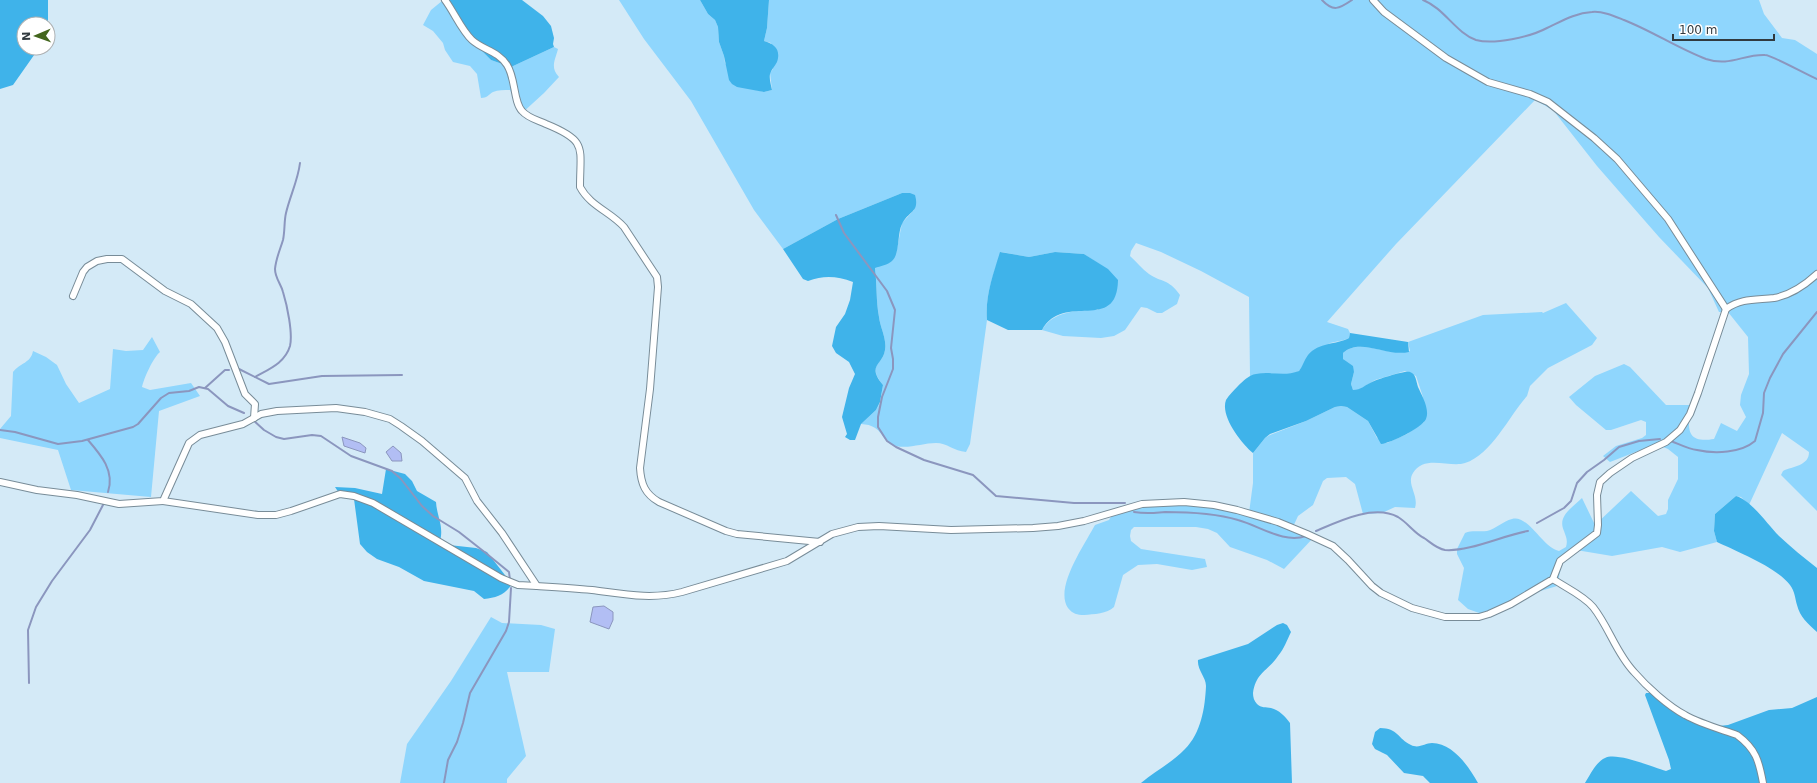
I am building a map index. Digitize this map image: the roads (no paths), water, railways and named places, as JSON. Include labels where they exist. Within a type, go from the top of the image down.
[{"type":"street","points":[[444,0],[472,40],[497,54],[507,65],[515,83],[517,103],[524,114],[565,133],[577,142],[581,151],[580,187],[582,192],[590,201],[620,222],[657,277],[658,287],[650,389],[640,468],[641,481],[645,490],[652,498],[659,502],[726,531],[737,534],[820,542]]},
{"type":"street","points":[[1374,0],[1384,12],[1446,58],[1488,82],[1530,94],[1548,102],[1594,138],[1617,159],[1668,219],[1726,309]]},
{"type":"street","points":[[73,296],[83,272],[87,267],[97,261],[116,258],[128,263],[164,291],[184,300],[220,332],[245,394],[255,404],[254,418]]},
{"type":"street","points":[[0,482],[37,490],[77,495],[119,504],[163,501],[232,512],[267,515],[276,515],[310,506],[336,495],[354,496],[373,503],[501,578],[518,585],[576,588],[643,596],[674,594],[787,562],[842,530],[866,525],[951,530],[1045,527],[1084,521],[1142,504],[1184,502],[1214,505],[1272,520],[1333,546],[1372,586],[1381,593],[1412,608],[1445,617],[1479,617],[1511,604],[1553,579],[1560,561],[1597,533],[1597,495],[1600,482],[1632,458],[1666,442],[1680,430],[1698,393],[1726,309],[1740,301],[1773,298],[1792,293],[1802,287],[1817,274]]},
{"type":"street","points":[[163,501],[184,453],[195,438],[207,432],[243,424],[261,414],[277,411],[336,408],[354,410],[390,419],[422,441],[465,478],[477,501],[502,533],[537,586]]},
{"type":"street","points":[[1553,579],[1584,598],[1592,606],[1631,668],[1674,708],[1692,719],[1737,735],[1743,739],[1753,749],[1757,757],[1764,783]]},
{"type":"waterway","points":[[1322,0],[1333,8],[1340,7],[1352,0]]},
{"type":"waterway","points":[[1423,0],[1437,9],[1462,32],[1476,40],[1492,42],[1522,37],[1574,16],[1592,12],[1600,12],[1634,24],[1706,59],[1722,62],[1750,56],[1765,55],[1775,58],[1817,79]]},
{"type":"waterway","points":[[255,377],[280,361],[288,352],[290,346],[291,334],[288,311],[275,269],[283,240],[286,213],[298,176],[300,163]]},
{"type":"waterway","points":[[836,215],[844,233],[887,291],[895,310],[891,348],[893,369],[882,397],[878,417],[878,427],[887,441],[896,447],[924,460],[973,475],[996,496],[1074,503],[1125,503]]},
{"type":"waterway","points":[[1671,441],[1687,448],[1712,452],[1728,452],[1743,448],[1755,441],[1763,413],[1764,393],[1770,378],[1783,354],[1817,312]]},
{"type":"waterway","points":[[239,369],[269,384],[322,376],[402,375]]},
{"type":"waterway","points":[[205,388],[225,370],[229,370]]},
{"type":"waterway","points":[[0,430],[15,432],[58,444],[82,441],[133,427],[138,424],[161,398],[169,393],[189,391],[199,387],[208,389],[228,406],[244,413]]},
{"type":"waterway","points":[[253,420],[264,430],[276,437],[284,439],[312,435],[321,436],[351,456],[392,471],[401,479],[422,506],[433,516],[459,532],[509,572],[510,580]]},
{"type":"waterway","points":[[1537,523],[1564,508],[1571,501],[1577,483],[1587,472],[1619,447],[1639,441],[1660,439]]},
{"type":"waterway","points":[[88,440],[106,464],[110,477],[108,492]]},
{"type":"waterway","points":[[29,683],[28,630],[36,607],[52,581],[90,530],[104,503]]},
{"type":"waterway","points":[[1134,512],[1182,512],[1212,515],[1238,520],[1289,538],[1306,536]]},
{"type":"waterway","points":[[1316,531],[1357,515],[1378,512],[1389,513],[1398,517],[1420,536],[1436,547],[1445,550],[1475,546],[1528,531]]},
{"type":"waterway","points":[[444,783],[448,760],[457,742],[470,693],[506,631],[509,622],[511,588]]}]
